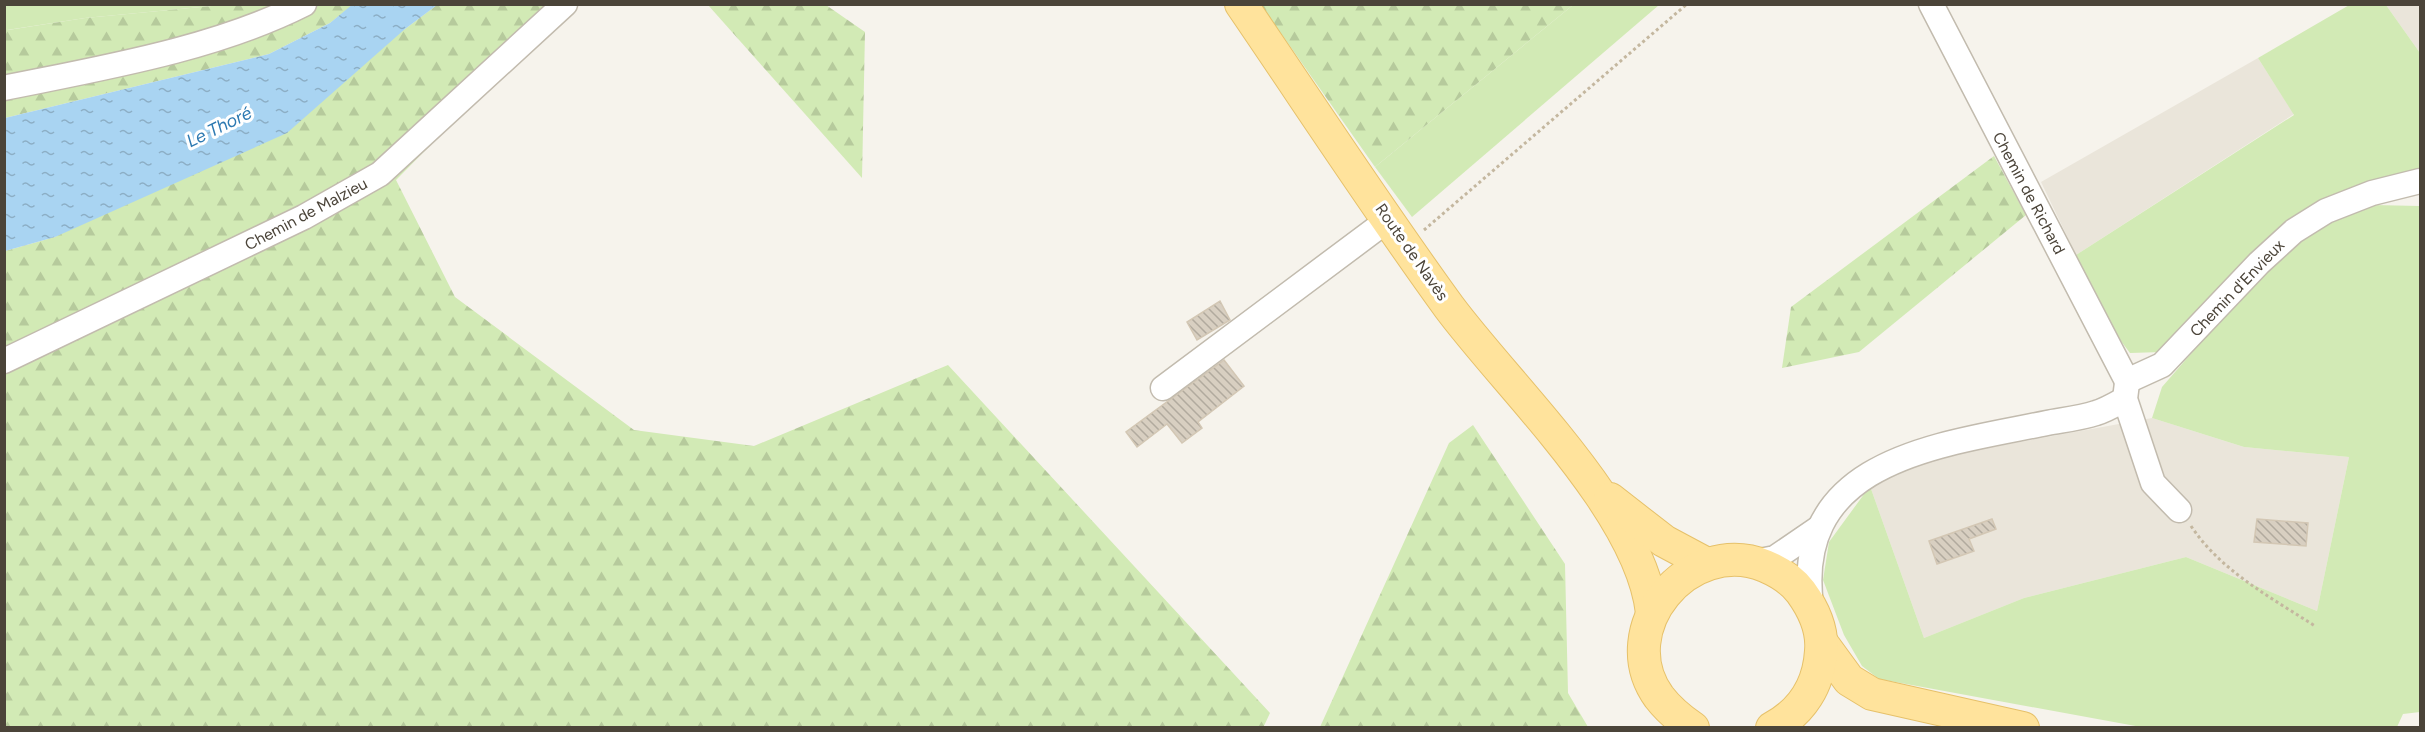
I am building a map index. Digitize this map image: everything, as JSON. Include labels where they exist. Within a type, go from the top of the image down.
[{"type":"main road","name":"Route de Navès","points":[[1241,4],[1450,307],[1598,490],[1639,562],[1650,594],[1652,613]]},
{"type":"main road","name":"Route de Navès","points":[[1598,490],[1664,541],[1707,564]]},
{"type":"main road","name":"Route de Navès","points":[[1693,728],[1674,714],[1658,696],[1649,676],[1645,655],[1646,633],[1652,613],[1665,591],[1684,574],[1707,564],[1731,560],[1755,562],[1778,571],[1796,586],[1811,605],[1818,623],[1822,643],[1820,666],[1813,687],[1800,706],[1779,726]]},
{"type":"main road","points":[[1822,643],[1849,680],[1872,694],[2023,728]]},
{"type":"main road","points":[[1658,696],[1669,728]]},
{"type":"street","points":[[4,88],[81,72],[237,33],[304,4]]},
{"type":"street","name":"Chemin de Malzieu","points":[[4,361],[304,217],[380,174],[565,4]]},
{"type":"street","name":"Chemin de Richard","points":[[1931,4],[2126,390],[2153,483],[2180,510]]},
{"type":"street","name":"Chemin d'Envieux","points":[[1819,528],[1836,502],[1854,484],[1875,469],[1908,455],[2096,413],[2162,365],[2259,263],[2294,231],[2326,211],[2372,193],[2421,181]]},
{"type":"street","points":[[1163,388],[1389,219]]},
{"type":"street","points":[[1755,562],[1774,558],[1819,528]]},
{"type":"street","points":[[1811,605],[1808,564],[1819,528]]},
{"type":"path","points":[[1407,245],[1687,4]]},
{"type":"path","points":[[2180,510],[2203,545],[2240,578],[2315,626]]},
{"type":"shaded area","points":[[2386,5],[2420,5],[2420,53]]},
{"type":"shaded area","points":[[2258,58],[2294,114],[2076,255],[2041,182]]},
{"type":"shaded area","points":[[2152,418],[2244,447],[2349,457],[2317,611],[2186,557],[2024,598],[1924,638],[1870,486],[1927,459]]},
{"type":"green space","points":[[438,4],[569,5],[396,180],[455,297],[634,430],[754,446],[948,365],[1270,713],[1263,728],[5,728],[5,251],[55,237],[405,29]]},
{"type":"green space","points":[[2351,4],[2386,5],[2420,53],[2420,169],[2363,183],[2324,199],[2307,209],[2290,220],[2260,246],[2162,352],[2130,353],[2108,324],[2076,255],[2294,115],[2258,58]]},
{"type":"green space","points":[[5,5],[222,5],[85,18],[7,30]]},
{"type":"green space","points":[[222,5],[353,5],[330,23],[269,54],[5,118],[4,27],[8,30],[85,18]]},
{"type":"green space","points":[[708,5],[826,5],[865,32],[862,178]]},
{"type":"green space","points":[[1261,5],[1573,5],[1375,167]]},
{"type":"green space","points":[[1573,5],[1659,5],[1412,217],[1375,167]]},
{"type":"green space","points":[[1994,156],[2026,215],[1859,352],[1782,368],[1791,307]]},
{"type":"green space","points":[[2373,205],[2420,206],[2420,712],[2403,714],[2397,727],[2141,727],[1879,679],[1862,666],[1844,635],[1823,580],[1829,542],[1870,486],[1924,638],[2024,598],[2186,557],[2317,611],[2349,457],[2244,447],[2152,418],[2162,387],[2262,272],[2302,240],[2334,221]]},
{"type":"green space","points":[[1473,425],[1565,564],[1568,693],[1588,727],[1320,727],[1449,443]]},
{"type":"water","name":"Le Thoré","points":[[353,4],[437,5],[405,29],[287,133],[55,237],[5,251],[5,118],[269,54],[330,23]]},
{"type":"building","points":[[1220,301],[1230,320],[1197,340],[1187,322]]},
{"type":"building","points":[[1224,360],[1244,386],[1198,422],[1202,428],[1182,443],[1167,424],[1137,447],[1126,432]]},
{"type":"building","points":[[1992,519],[1996,529],[1969,539],[1974,551],[1937,564],[1929,541]]},
{"type":"building","points":[[2257,519],[2308,523],[2306,546],[2254,542]]}]
